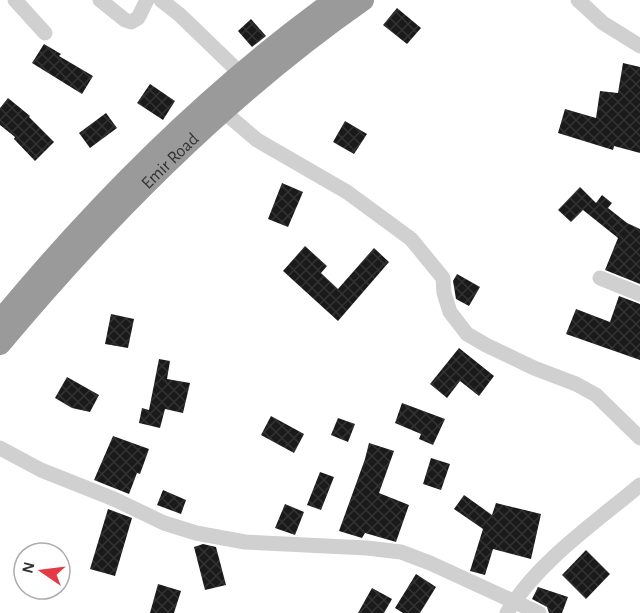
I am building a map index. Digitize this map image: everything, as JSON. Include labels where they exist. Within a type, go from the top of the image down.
[{"type":"highway","name":"Emir Road","points":[[0,321],[92,215],[161,146],[240,73],[335,0]]},
{"type":"highway","name":"Emir Road","points":[[0,344],[70,264],[131,200],[223,111],[278,63],[363,0]]},
{"type":"street","points":[[15,0],[45,33]]},
{"type":"street","points":[[100,0],[125,20],[131,22],[138,18],[147,0]]},
{"type":"street","points":[[161,0],[180,15],[240,73]]},
{"type":"street","points":[[578,0],[603,23],[640,46]]},
{"type":"street","points":[[223,111],[256,140],[346,192],[411,239],[443,278],[444,292],[450,312],[467,334],[524,364],[576,384],[596,395],[640,438]]},
{"type":"street","points":[[600,278],[640,294]]},
{"type":"street","points":[[0,448],[41,470],[104,494],[164,523],[196,533],[245,542],[367,548],[401,552],[430,563],[510,608],[539,613]]},
{"type":"street","points":[[510,608],[556,555],[640,485]]},
{"type":"building","points":[[397,8],[421,28],[407,44],[383,25]]},
{"type":"building","points":[[251,19],[266,36],[252,47],[238,31]]},
{"type":"building","points":[[44,44],[61,54],[59,56],[93,76],[82,94],[32,63]]},
{"type":"building","points":[[623,63],[640,67],[640,153],[614,146],[613,150],[558,133],[565,109],[596,118],[600,91],[618,93]]},
{"type":"building","points":[[150,84],[175,101],[163,120],[137,103]]},
{"type":"building","points":[[8,98],[30,116],[54,142],[35,161],[14,139],[15,137],[0,125],[0,108]]},
{"type":"building","points":[[106,113],[117,128],[90,148],[79,133]]},
{"type":"building","points":[[345,121],[367,134],[354,154],[333,142]]},
{"type":"building","points":[[282,183],[303,192],[288,227],[268,219]]},
{"type":"building","points":[[580,187],[596,203],[602,195],[612,203],[608,208],[627,223],[640,229],[640,284],[605,270],[618,238],[583,210],[571,222],[558,210]]},
{"type":"building","points":[[305,246],[327,266],[321,273],[338,289],[374,248],[389,262],[338,321],[283,271]]},
{"type":"building","points":[[457,274],[480,287],[469,306],[456,299],[453,281]]},
{"type":"building","points":[[619,296],[640,304],[640,360],[566,334],[576,309],[610,322]]},
{"type":"building","points":[[111,314],[134,319],[128,348],[105,344]]},
{"type":"building","points":[[459,348],[494,376],[479,396],[460,381],[447,398],[430,384]]},
{"type":"building","points":[[159,359],[170,361],[167,379],[190,383],[183,413],[165,409],[160,428],[139,423],[142,408],[149,410]]},
{"type":"building","points":[[67,377],[99,395],[90,412],[72,408],[55,398]]},
{"type":"building","points":[[402,403],[445,419],[433,445],[419,439],[421,434],[395,423]]},
{"type":"building","points":[[271,416],[304,434],[294,453],[261,435]]},
{"type":"building","points":[[338,418],[355,424],[348,442],[331,435]]},
{"type":"building","points":[[113,436],[149,449],[140,474],[137,473],[129,494],[94,480]]},
{"type":"building","points":[[369,443],[394,451],[379,493],[409,505],[396,542],[365,533],[362,538],[339,531]]},
{"type":"building","points":[[431,458],[450,464],[441,490],[423,484]]},
{"type":"building","points":[[320,472],[334,477],[321,510],[307,505]]},
{"type":"building","points":[[163,490],[186,500],[181,514],[157,505]]},
{"type":"building","points":[[464,495],[492,515],[496,503],[541,514],[531,559],[493,549],[485,575],[470,571],[483,529],[454,509]]},
{"type":"building","points":[[285,504],[304,512],[295,535],[275,528]]},
{"type":"building","points":[[108,509],[132,518],[115,576],[90,569]]},
{"type":"building","points":[[203,544],[216,547],[226,585],[205,590],[194,547]]},
{"type":"building","points":[[586,550],[610,574],[586,599],[562,575]]},
{"type":"building","points":[[416,574],[436,587],[420,613],[403,613],[395,608]]},
{"type":"building","points":[[158,584],[181,591],[174,613],[150,613]]},
{"type":"building","points":[[538,587],[568,597],[562,613],[549,613],[547,607],[532,599]]},
{"type":"building","points":[[372,588],[392,599],[384,613],[358,613]]}]
